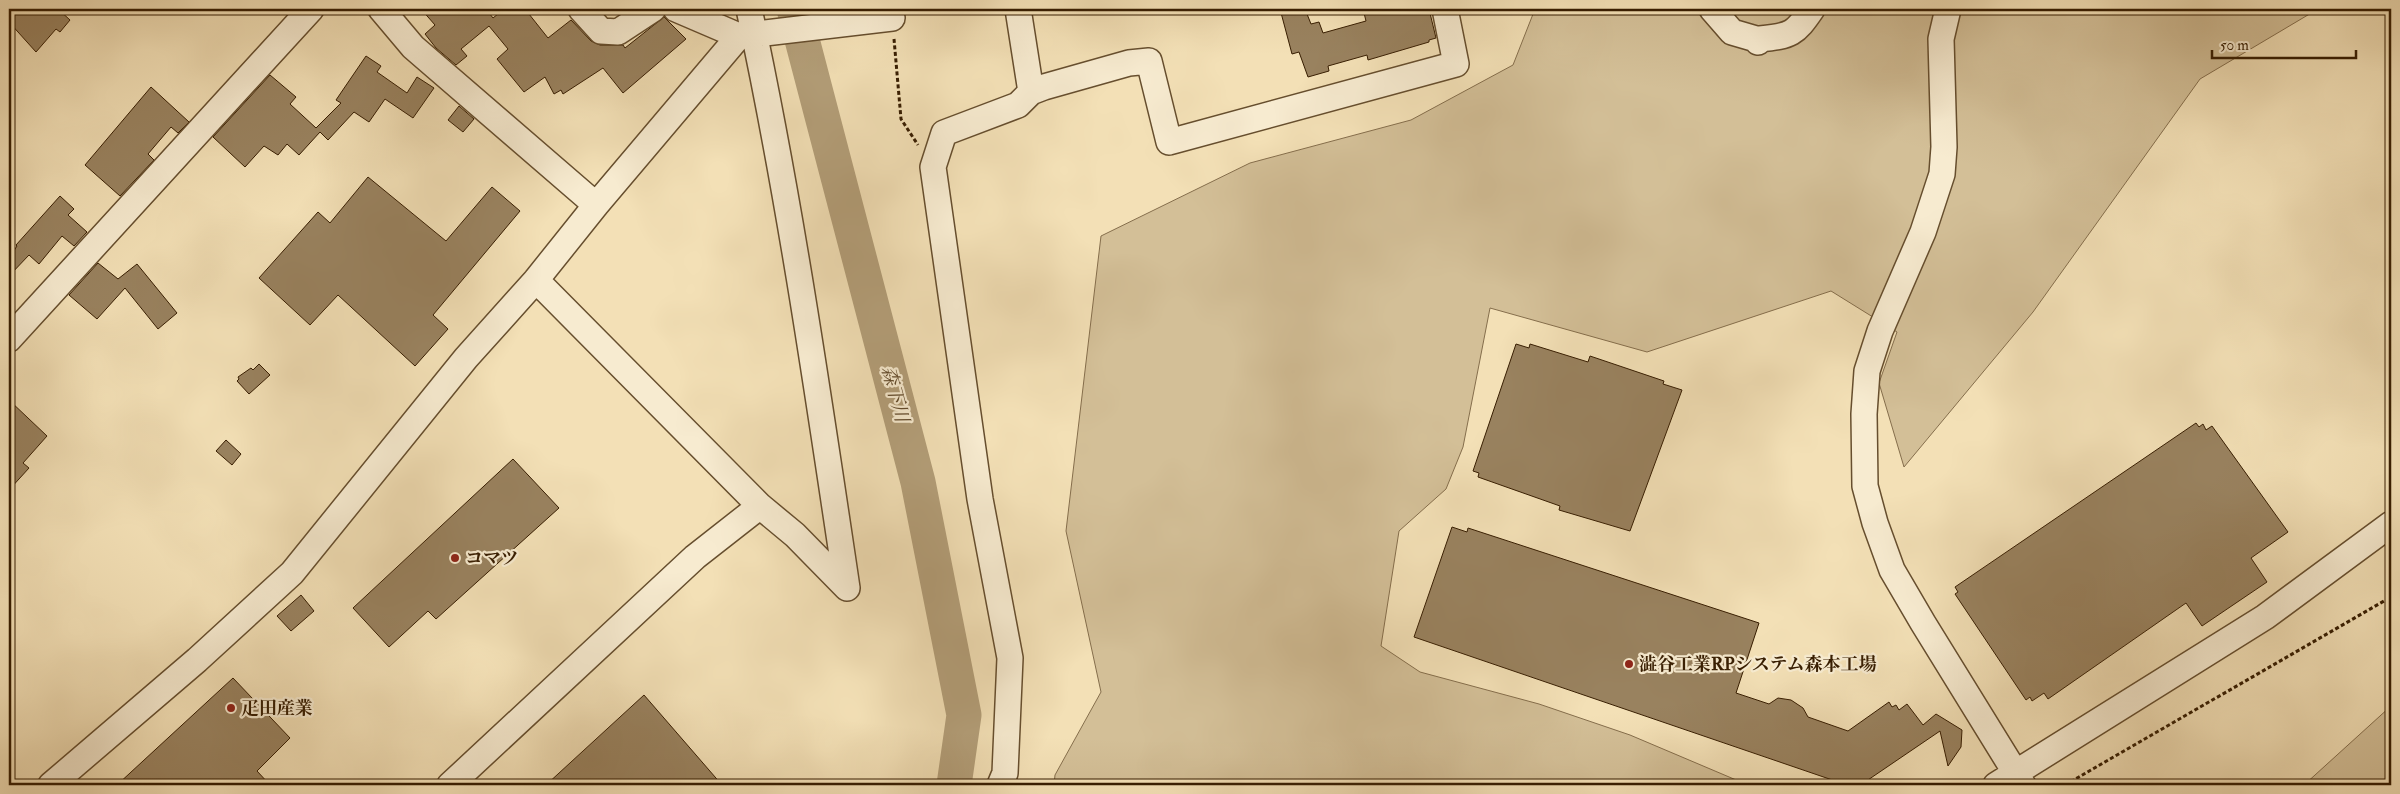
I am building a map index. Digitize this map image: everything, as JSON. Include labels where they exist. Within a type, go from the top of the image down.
[{"type":"street","points":[[9,339],[312,9]]},
{"type":"street","points":[[382,9],[413,47],[596,206]]},
{"type":"street","points":[[581,9],[601,31],[618,32],[653,9]]},
{"type":"street","points":[[676,9],[753,35],[886,19]]},
{"type":"street","points":[[536,280],[760,506],[795,535],[847,588],[806,313],[782,174],[749,9]]},
{"type":"street","points":[[1018,9],[1031,92]]},
{"type":"street","points":[[1000,785],[1005,773],[1010,658],[980,499],[933,167],[944,133],[1018,105],[1031,92],[1129,63],[1149,61],[1169,142],[1456,64],[1445,9]]},
{"type":"street","points":[[1712,9],[1732,32],[1756,39],[1758,42],[1760,39],[1780,37],[1795,31],[1812,9]]},
{"type":"street","points":[[1948,9],[1941,39],[1944,147],[1942,174],[1922,232],[1880,331],[1867,371],[1864,414],[1865,486],[1875,523],[1892,570],[2012,781],[2265,617],[2391,524]]},
{"type":"street","points":[[51,785],[196,660],[292,573],[466,358],[536,280],[596,206],[753,35]]},
{"type":"street","points":[[450,785],[696,558],[760,506]]},
{"type":"path","points":[[886,19],[901,119],[933,167]]},
{"type":"path","points":[[2065,785],[2391,597]]},
{"type":"shaded area","points":[[1535,9],[2318,9],[2200,79],[2033,312],[1904,467],[1879,383],[1897,332],[1831,291],[1647,352],[1490,308],[1463,447],[1446,489],[1399,531],[1381,646],[1420,672],[1539,704],[1630,735],[1748,785],[1054,785],[1055,775],[1101,692],[1066,531],[1101,236],[1250,163],[1411,120],[1513,65]]},
{"type":"shaded area","points":[[2391,706],[2391,785],[2304,785]]},
{"type":"building","points":[[9,9],[58,9],[70,20],[60,32],[56,29],[36,52],[9,22]]},
{"type":"building","points":[[421,9],[486,9],[493,18],[504,9],[525,9],[548,38],[571,20],[591,41],[600,45],[623,45],[625,48],[664,17],[686,39],[623,93],[603,68],[563,94],[561,90],[554,94],[545,77],[524,92],[497,59],[508,49],[489,26],[461,49],[467,56],[456,65],[436,48],[425,34],[435,25]]},
{"type":"building","points":[[1280,9],[1305,9],[1311,24],[1319,22],[1323,33],[1366,21],[1363,9],[1429,9],[1436,38],[1429,40],[1429,42],[1368,60],[1367,55],[1328,66],[1329,71],[1308,77],[1299,52],[1292,54]]},
{"type":"building","points":[[366,56],[381,66],[377,72],[407,93],[417,77],[434,88],[413,118],[385,99],[369,122],[354,112],[328,140],[320,132],[299,155],[287,144],[278,155],[264,146],[245,167],[213,137],[270,75],[296,97],[290,104],[316,128],[341,103],[336,100]]},
{"type":"building","points":[[151,87],[189,122],[178,133],[171,127],[148,154],[154,160],[120,196],[85,165]]},
{"type":"building","points":[[459,106],[474,119],[463,132],[448,120]]},
{"type":"building","points":[[368,177],[446,241],[492,187],[520,211],[433,315],[448,329],[415,366],[338,295],[310,325],[259,278],[318,212],[330,223]]},
{"type":"building","points":[[60,196],[74,209],[68,215],[87,232],[74,246],[62,236],[39,264],[29,255],[9,276],[9,258],[16,245]]},
{"type":"building","points":[[98,263],[118,279],[137,264],[177,313],[158,329],[125,288],[97,319],[69,295]]},
{"type":"building","points":[[1516,344],[1529,348],[1530,344],[1588,362],[1590,356],[1664,381],[1663,384],[1682,390],[1630,531],[1559,510],[1560,506],[1478,477],[1479,473],[1473,471]]},
{"type":"building","points":[[259,364],[270,375],[249,394],[237,381],[238,377],[251,368],[253,370]]},
{"type":"building","points":[[9,400],[47,436],[23,463],[29,468],[9,490]]},
{"type":"building","points":[[2196,423],[2199,427],[2203,424],[2206,430],[2212,426],[2288,532],[2251,558],[2267,582],[2202,626],[2186,603],[2048,699],[2044,693],[2032,701],[2030,697],[2026,700],[1955,594],[1958,592],[1955,587]]},
{"type":"building","points":[[226,440],[241,454],[232,465],[216,451]]},
{"type":"building","name":"コマツ","points":[[513,459],[559,508],[436,619],[428,611],[389,647],[353,608]]},
{"type":"building","name":"澁谷工業RPシステム森本工場","points":[[1452,527],[1467,532],[1468,528],[1759,623],[1736,693],[1769,704],[1778,698],[1791,700],[1803,708],[1808,717],[1848,731],[1889,702],[1892,707],[1896,705],[1899,710],[1907,704],[1923,725],[1936,714],[1962,730],[1961,747],[1948,766],[1940,731],[1862,784],[1854,781],[1847,785],[1414,637]]},
{"type":"building","points":[[301,595],[314,611],[291,631],[277,616]]},
{"type":"building","name":"疋田産業","points":[[233,678],[290,738],[257,771],[270,785],[117,785]]},
{"type":"building","points":[[644,695],[722,785],[546,785]]},
{"type":"waterway","name":"森下川","points":[[794,9],[918,482],[964,715],[954,785]]},
{"type":"place","name":"コマツ","points":[[455,558]]},
{"type":"place","name":"澁谷工業RPシステム森本工場","points":[[1629,664]]},
{"type":"place","name":"疋田産業","points":[[231,708]]}]
